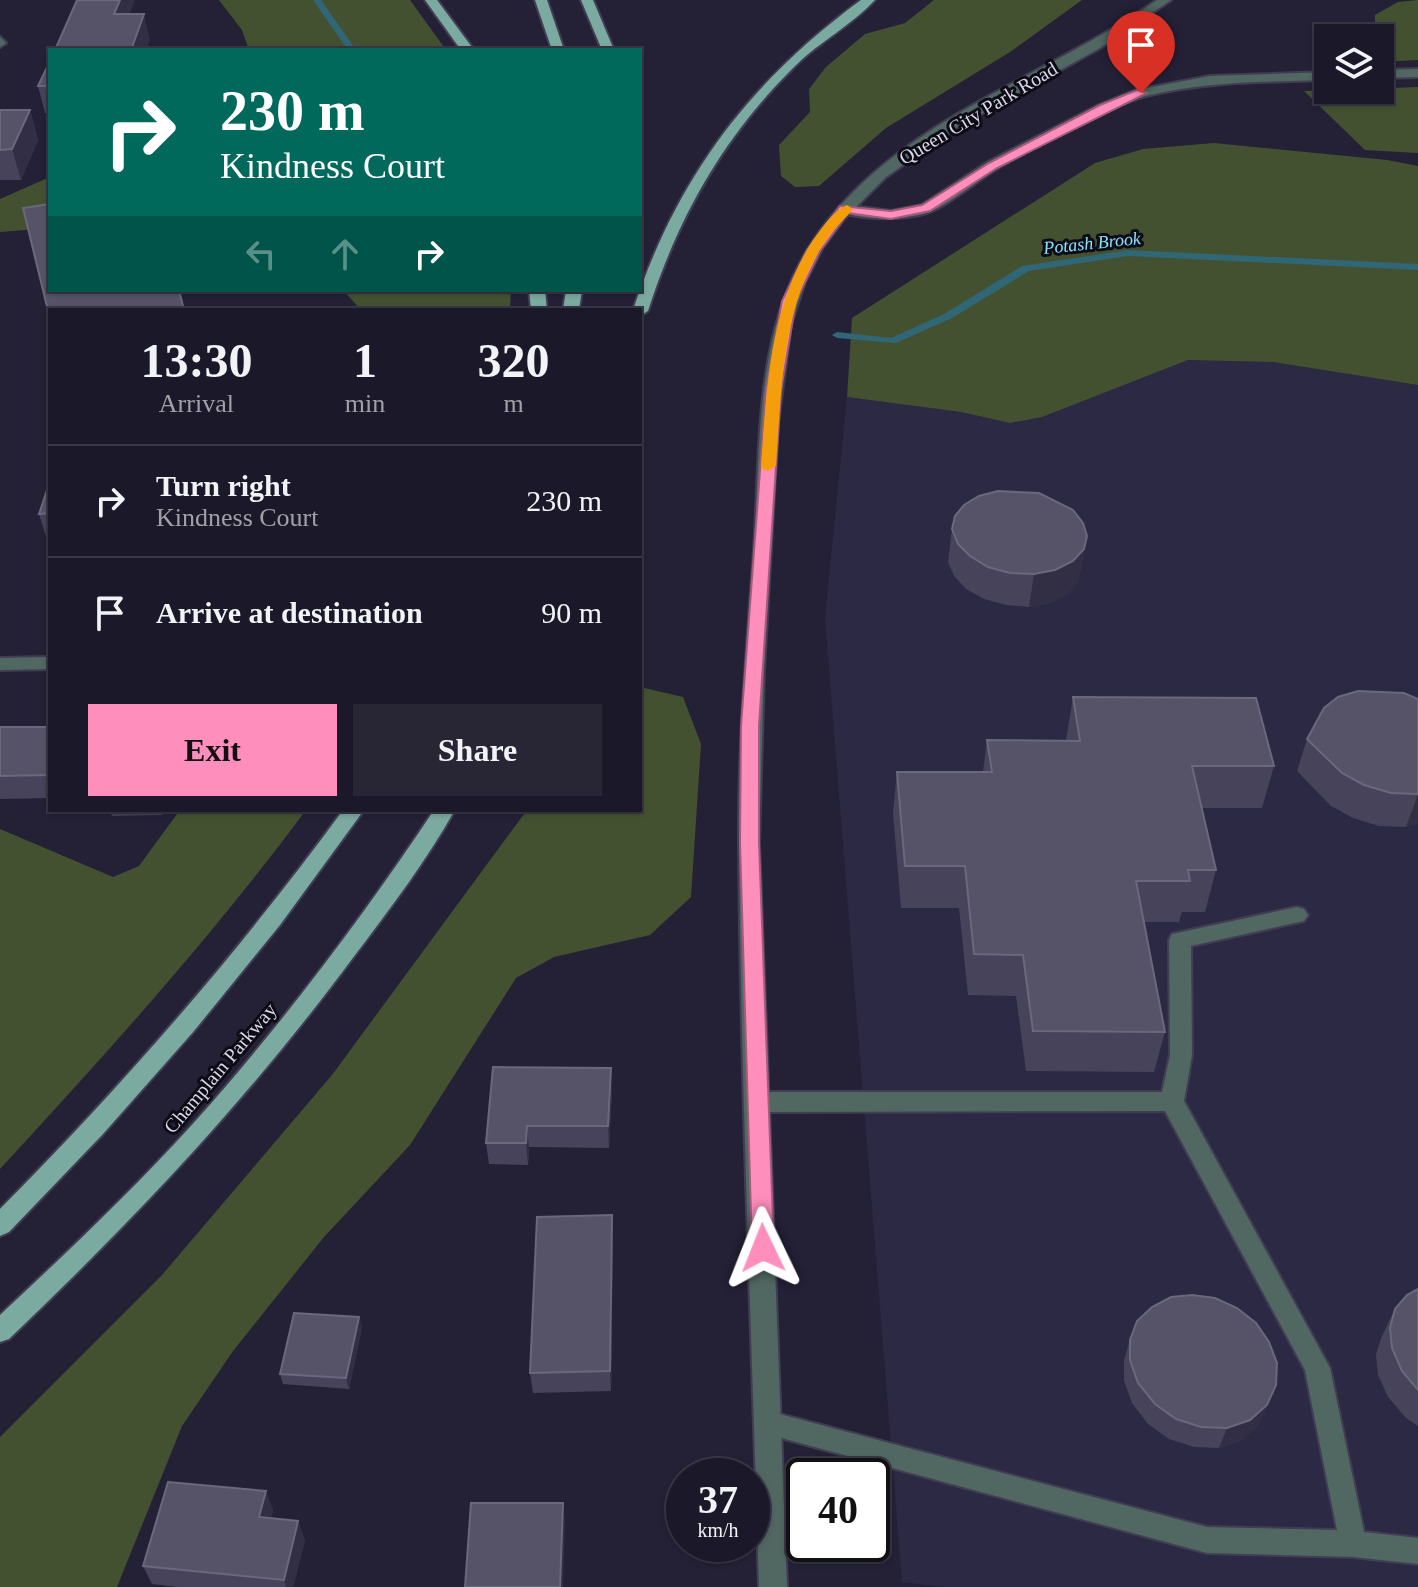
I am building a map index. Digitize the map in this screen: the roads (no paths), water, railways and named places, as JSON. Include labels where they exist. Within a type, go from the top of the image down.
[{"type":"main road","points":[[431,0],[467,48]]},
{"type":"main road","points":[[541,0],[557,48]]},
{"type":"main road","points":[[587,0],[607,48]]},
{"type":"main road","points":[[641,308],[653,269],[675,221],[728,132],[788,64],[869,0]]},
{"type":"main road","points":[[0,1225],[63,1161],[195,1014],[306,878],[353,812]]},
{"type":"main road","name":"Champlain Parkway","points":[[0,1331],[196,1136],[262,1059],[377,910],[444,812]]},
{"type":"street","name":"Queen City Park Road","points":[[773,1587],[749,843],[750,726],[774,390],[789,301],[814,250],[845,209],[879,176],[922,143],[1165,0]]},
{"type":"street","points":[[1394,74],[1418,73]]},
{"type":"street","points":[[845,209],[891,215],[926,209],[993,165],[1104,108],[1141,93],[1210,80],[1314,76]]},
{"type":"street","points":[[0,664],[48,663]]},
{"type":"street","points":[[1297,915],[1180,940],[1181,1055],[1172,1101],[1317,1368],[1353,1544]]},
{"type":"street","points":[[759,1102],[1172,1101]]},
{"type":"street","points":[[768,1423],[1207,1540],[1353,1544],[1418,1551]]},
{"type":"waterway","name":"Potash Brook","points":[[317,0],[351,48]]},
{"type":"waterway","name":"Potash Brook","points":[[837,335],[892,341],[948,316],[1026,268],[1128,253],[1418,267]]}]
